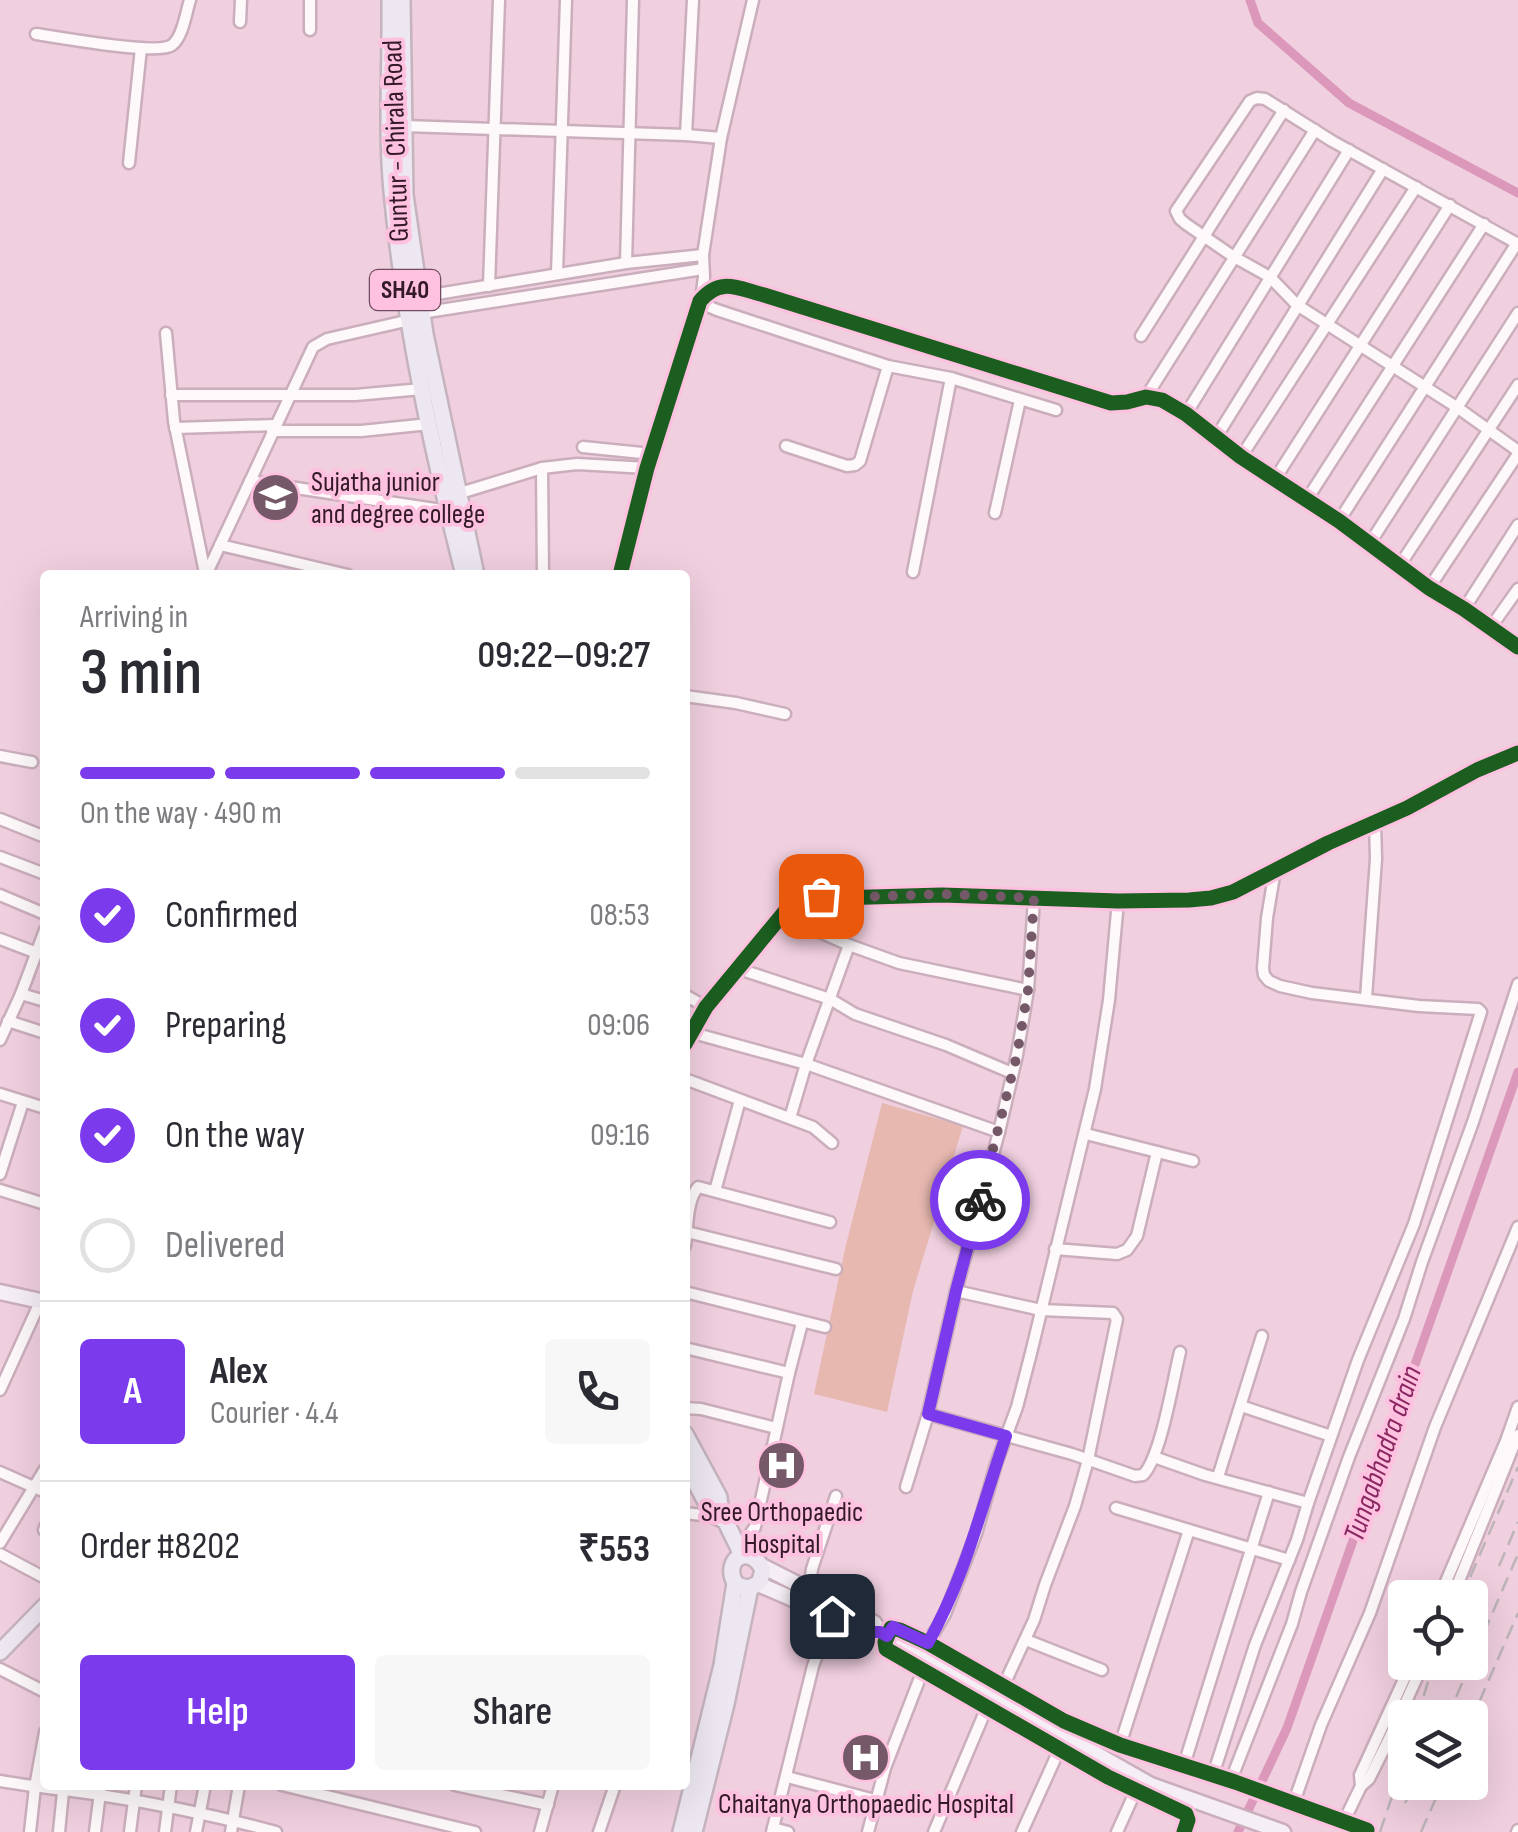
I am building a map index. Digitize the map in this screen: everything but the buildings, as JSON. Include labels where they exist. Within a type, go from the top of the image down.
[{"type":"main road","name":"Guntur - Chirala Road","points":[[390,0],[392,189],[475,570]]},
{"type":"main road","name":"Guntur - Chirala Road","points":[[402,0],[405,195],[422,389],[463,570]]},
{"type":"main road","points":[[0,1292],[40,1300]]},
{"type":"main road","points":[[690,1443],[719,1498],[719,1508],[740,1550],[762,1566],[874,1623],[887,1636],[1150,1786],[1284,1832]]},
{"type":"main road","points":[[690,1472],[706,1502],[719,1508]]},
{"type":"main road","points":[[740,1550],[731,1576],[887,1636]]},
{"type":"main road","points":[[681,1832],[722,1665],[748,1585],[762,1578],[762,1566]]},
{"type":"main road","points":[[694,1832],[726,1704],[748,1585]]},
{"type":"main road","points":[[0,1652],[40,1611]]},
{"type":"street","points":[[36,34],[141,48],[170,47],[176,42],[190,0]]},
{"type":"street","points":[[240,0],[240,22]]},
{"type":"street","points":[[310,0],[310,30]]},
{"type":"street","points":[[489,286],[499,0]]},
{"type":"street","points":[[554,292],[566,0]]},
{"type":"street","points":[[626,262],[633,0]]},
{"type":"street","points":[[686,135],[693,0]]},
{"type":"street","points":[[753,0],[721,138],[702,255],[710,307],[888,366],[951,378],[1056,410]]},
{"type":"street","points":[[129,163],[141,48]]},
{"type":"street","points":[[1339,521],[1426,387],[1518,244],[1284,110],[1256,98],[1250,101],[1194,182],[1176,211],[1180,218],[1234,257],[1270,277],[1297,305],[1328,326],[1426,387],[1458,408],[1518,452],[1429,588]]},
{"type":"street","points":[[1141,336],[1284,110]]},
{"type":"street","points":[[404,126],[721,138]]},
{"type":"street","points":[[1146,396],[1316,130]]},
{"type":"street","points":[[1186,414],[1349,150]]},
{"type":"street","points":[[1215,439],[1383,169]]},
{"type":"street","points":[[1241,457],[1416,187]]},
{"type":"street","points":[[1275,478],[1450,206]]},
{"type":"street","points":[[1306,502],[1484,224]]},
{"type":"street","points":[[208,570],[318,342],[489,286],[626,262],[702,255]]},
{"type":"street","points":[[417,310],[704,269]]},
{"type":"street","points":[[621,570],[647,468],[707,295],[724,285],[1112,403],[1146,396],[1162,400],[1514,644],[1518,629]]},
{"type":"street","points":[[1370,544],[1518,313]]},
{"type":"street","points":[[166,332],[175,428],[205,570]]},
{"type":"street","points":[[786,446],[847,466],[860,461],[888,366]]},
{"type":"street","points":[[913,572],[951,378]]},
{"type":"street","points":[[1400,565],[1518,385]]},
{"type":"street","points":[[172,394],[355,396],[422,389]]},
{"type":"street","points":[[994,513],[1020,400]]},
{"type":"street","points":[[175,428],[360,431],[429,424]]},
{"type":"street","points":[[583,447],[652,454]]},
{"type":"street","points":[[457,494],[542,468],[578,464],[647,468]]},
{"type":"street","points":[[542,468],[544,570]]},
{"type":"street","points":[[250,481],[448,511]]},
{"type":"street","points":[[1464,609],[1518,525]]},
{"type":"street","points":[[220,545],[301,570]]},
{"type":"street","points":[[1491,628],[1518,589]]},
{"type":"street","points":[[690,697],[785,714]]},
{"type":"street","points":[[690,1037],[706,1007],[792,903],[821,896],[980,895],[1118,901],[1211,898],[1233,892],[1518,753]]},
{"type":"street","points":[[0,756],[32,762]]},
{"type":"street","points":[[0,820],[40,835]]},
{"type":"street","points":[[1366,998],[1375,823]]},
{"type":"street","points":[[0,857],[40,872]]},
{"type":"street","points":[[1214,1775],[1251,1658],[1358,1360],[1414,1224],[1481,1016],[1478,1009],[1312,993],[1269,981],[1264,975],[1267,918],[1275,870]]},
{"type":"street","points":[[0,895],[40,912]]},
{"type":"street","points":[[906,1487],[928,1414],[1012,1073],[1028,990],[1034,898]]},
{"type":"street","points":[[928,1643],[959,1580],[1017,1407],[1086,1134],[1109,1000],[1118,901]]},
{"type":"street","points":[[781,915],[899,963],[1028,990]]},
{"type":"street","points":[[0,938],[37,952]]},
{"type":"street","points":[[790,1118],[849,944]]},
{"type":"street","points":[[0,1040],[6,1015],[21,994],[40,945]]},
{"type":"street","points":[[736,968],[830,999],[856,1014],[1012,1073]]},
{"type":"street","points":[[1233,1781],[1292,1624],[1348,1457],[1404,1319],[1518,984]]},
{"type":"street","points":[[21,994],[40,1000]]},
{"type":"street","points":[[690,998],[706,1007]]},
{"type":"street","points":[[6,1015],[40,1031]]},
{"type":"street","points":[[694,1032],[806,1064],[998,1132]]},
{"type":"street","points":[[690,1080],[813,1128],[832,1143]]},
{"type":"street","points":[[0,1094],[40,1107]]},
{"type":"street","points":[[715,1191],[740,1100]]},
{"type":"street","points":[[0,1174],[23,1102]]},
{"type":"street","points":[[1086,1134],[1193,1161]]},
{"type":"street","points":[[1056,1249],[1117,1254],[1127,1250],[1137,1236],[1157,1152]]},
{"type":"street","points":[[690,1202],[698,1187],[830,1222]]},
{"type":"street","points":[[0,1190],[40,1202]]},
{"type":"street","points":[[1294,1802],[1321,1725],[1383,1578],[1434,1427],[1518,1227]]},
{"type":"street","points":[[690,1233],[836,1268]]},
{"type":"street","points":[[956,1291],[1041,1310],[1114,1313],[1117,1319],[1075,1506],[1026,1640],[1003,1686]]},
{"type":"street","points":[[690,1293],[825,1327]]},
{"type":"street","points":[[0,1390],[40,1307]]},
{"type":"street","points":[[740,1550],[755,1527],[802,1322]]},
{"type":"street","points":[[1218,1477],[1262,1336]]},
{"type":"street","points":[[690,1349],[788,1372]]},
{"type":"street","points":[[928,1414],[1139,1476],[1147,1472],[1154,1457],[1180,1352]]},
{"type":"street","points":[[1241,1406],[1331,1436]]},
{"type":"street","points":[[690,1408],[776,1428]]},
{"type":"street","points":[[1456,1580],[1514,1436],[1518,1408]]},
{"type":"street","points":[[1154,1457],[1308,1503]]},
{"type":"street","points":[[0,1472],[40,1489],[0,1543]]},
{"type":"street","points":[[1184,1766],[1269,1492]]},
{"type":"street","points":[[809,1590],[836,1496]]},
{"type":"street","points":[[1116,1508],[1289,1560]]},
{"type":"street","points":[[690,1514],[710,1516],[730,1526]]},
{"type":"street","points":[[1120,1745],[1188,1530]]},
{"type":"street","points":[[0,1554],[40,1575]]},
{"type":"street","points":[[1451,1580],[1459,1568]]},
{"type":"street","points":[[788,1832],[773,1830],[813,1666],[832,1616]]},
{"type":"street","points":[[1184,1832],[1186,1814],[1108,1777],[886,1649],[884,1642],[893,1627],[1064,1721],[1120,1745],[1368,1830]]},
{"type":"street","points":[[1026,1640],[1102,1670]]},
{"type":"street","points":[[0,1670],[40,1690]]},
{"type":"street","points":[[868,1832],[890,1753],[923,1670]]},
{"type":"street","points":[[934,1832],[987,1707]]},
{"type":"street","points":[[1344,1820],[1361,1786],[1360,1775],[1388,1726]]},
{"type":"street","points":[[1022,1832],[1060,1748]]},
{"type":"street","points":[[30,1832],[40,1760]]},
{"type":"street","points":[[786,1777],[875,1800]]},
{"type":"street","points":[[0,1781],[40,1788]]},
{"type":"street","points":[[52,1790],[100,1790],[134,1802],[200,1813],[232,1826],[276,1832]]},
{"type":"street","points":[[95,1832],[100,1790]]},
{"type":"street","points":[[130,1832],[135,1790]]},
{"type":"street","points":[[164,1832],[170,1790]]},
{"type":"street","points":[[196,1832],[203,1790]]},
{"type":"street","points":[[232,1826],[237,1790]]},
{"type":"street","points":[[303,1790],[475,1832]]},
{"type":"street","points":[[478,1790],[548,1805]]},
{"type":"street","points":[[540,1832],[552,1790]]},
{"type":"street","points":[[599,1832],[613,1790]]},
{"type":"street","points":[[1117,1832],[1136,1790]]},
{"type":"street","points":[[59,1832],[63,1792]]},
{"type":"shaded area","points":[[882,1103],[963,1126],[913,1291],[887,1412],[814,1394]]},
{"type":"waterway","name":"Tungabhadra drain","points":[[1250,0],[1258,23],[1349,103],[1518,193]]},
{"type":"waterway","name":"Tungabhadra drain","points":[[1238,1832],[1287,1728],[1518,1072]]},
{"type":"railway","points":[[1469,1580],[1518,1467]]},
{"type":"railway","points":[[1499,1566],[1518,1522]]},
{"type":"railway","points":[[1455,1700],[1518,1554]]},
{"type":"railway","points":[[1480,1700],[1518,1613]]},
{"type":"railway","points":[[1422,1700],[1429,1680]]},
{"type":"railway","points":[[1380,1832],[1391,1800]]},
{"type":"railway","points":[[1421,1832],[1435,1800]]},
{"type":"cycle path","points":[[621,570],[647,468],[700,301],[715,289],[729,286],[1111,403],[1146,397],[1162,400],[1518,647]]},
{"type":"cycle path","points":[[690,1035],[706,1007],[792,903],[821,897],[942,895],[1118,901],[1211,898],[1233,892],[1518,753]]},
{"type":"cycle path","points":[[1184,1832],[1186,1814],[1108,1777],[886,1649],[891,1628],[928,1643],[1064,1721],[1120,1745],[1367,1830]]},
{"type":"way so far","points":[[821,896],[942,894],[1034,898],[1028,990],[1017,1055],[980,1200]]},
{"type":"place","name":"Sujatha junior and degree college","points":[[276,498]]},
{"type":"place","name":"Sree Orthopaedic Hospital","points":[[782,1465]]},
{"type":"place","name":"Chaitanya Orthopaedic Hospital","points":[[866,1757]]},
{"type":"route","points":[[832,1616],[887,1636],[893,1627],[928,1643],[976,1534],[1006,1436],[928,1414],[980,1200]]}]
